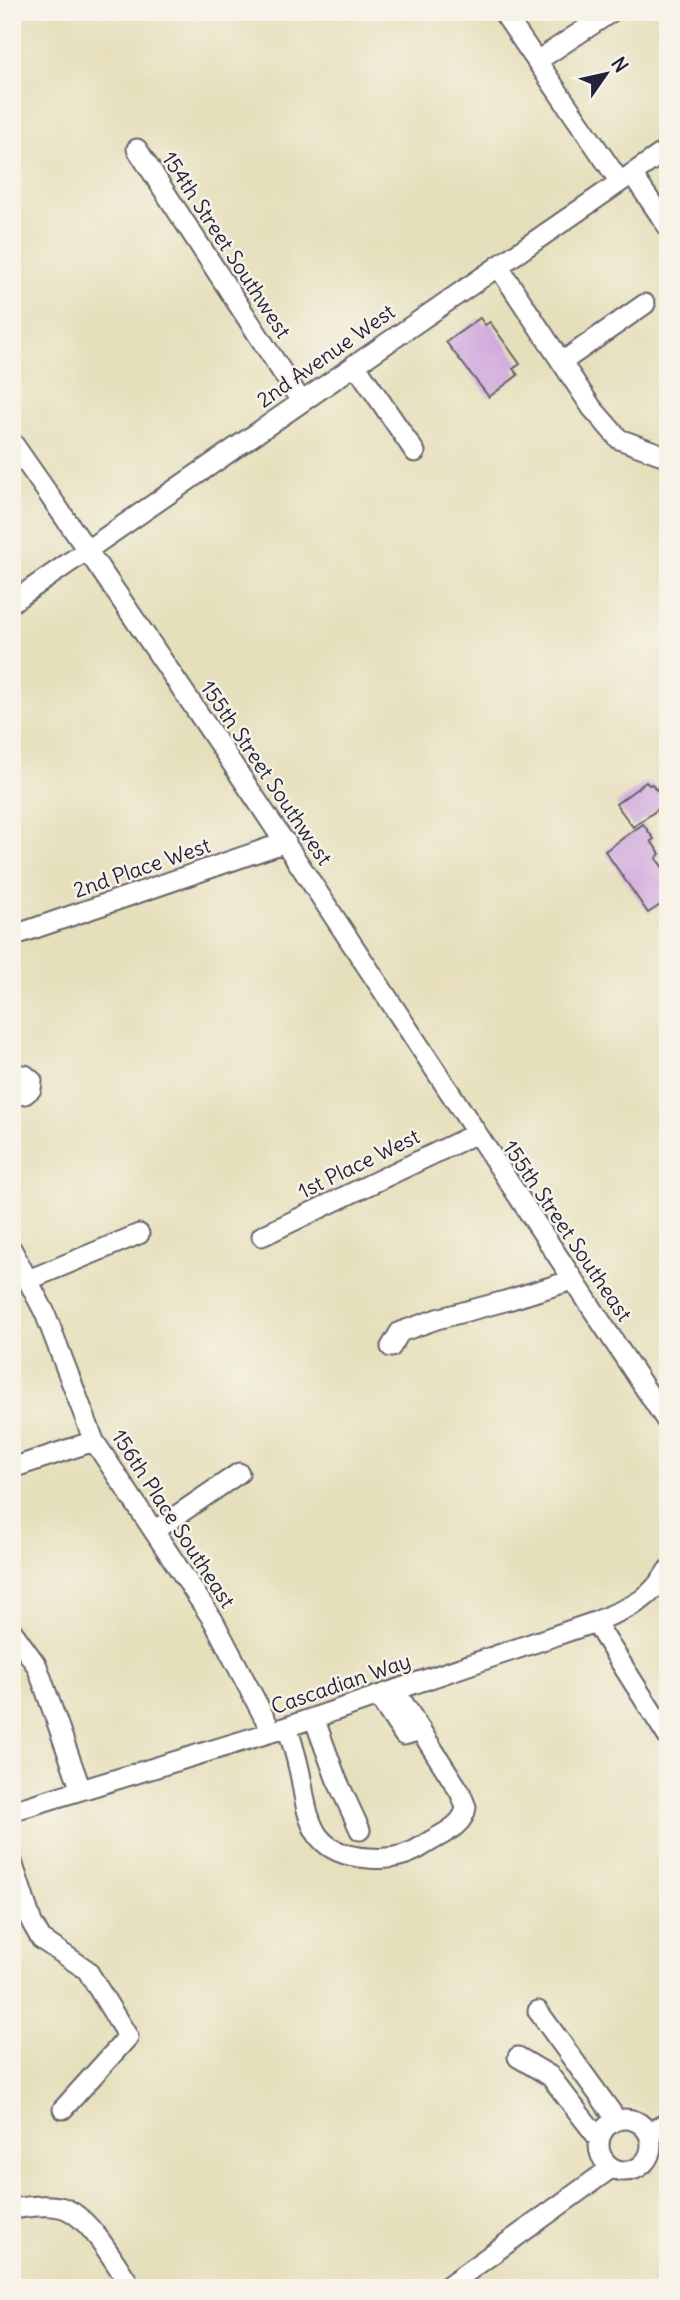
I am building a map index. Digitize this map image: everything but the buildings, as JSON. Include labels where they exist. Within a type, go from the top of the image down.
[{"type":"street","points":[[503,12],[626,178],[668,227]]},
{"type":"street","points":[[537,61],[611,12]]},
{"type":"street","name":"154th Street Southwest","points":[[136,149],[301,401]]},
{"type":"street","name":"2nd Avenue West","points":[[12,602],[668,149]]},
{"type":"street","points":[[498,265],[592,408],[619,439],[668,457]]},
{"type":"street","points":[[562,362],[645,304]]},
{"type":"street","points":[[355,364],[415,452]]},
{"type":"street","name":"155th Street Southwest","points":[[12,442],[286,842],[475,1134]]},
{"type":"street","name":"2nd Place West","points":[[12,936],[286,842]]},
{"type":"street","points":[[12,1075],[25,1075],[32,1081],[31,1089],[25,1094],[12,1096]]},
{"type":"street","name":"1st Place West","points":[[262,1236],[475,1134]]},
{"type":"street","name":"155th Street Southeast","points":[[475,1134],[668,1423]]},
{"type":"street","points":[[28,1280],[139,1234]]},
{"type":"street","name":"156th Place Southeast","points":[[12,1250],[45,1313],[94,1441],[213,1620],[279,1729],[293,1744],[304,1805],[311,1824],[321,1840],[331,1848],[358,1858],[377,1859],[412,1853],[453,1827],[466,1815],[464,1800],[421,1730],[404,1735],[387,1693]]},
{"type":"street","points":[[391,1347],[400,1332],[573,1280]]},
{"type":"street","points":[[12,1468],[94,1441]]},
{"type":"street","points":[[154,1531],[239,1473]]},
{"type":"street","name":"Cascadian Way","points":[[12,1811],[314,1718],[595,1622],[641,1602],[656,1588],[668,1570]]},
{"type":"street","points":[[595,1622],[668,1737]]},
{"type":"street","points":[[12,1631],[37,1666],[81,1790]]},
{"type":"street","points":[[314,1718],[336,1778],[360,1829]]},
{"type":"street","points":[[12,1862],[32,1923],[41,1939],[87,1970],[128,2037],[63,2109]]},
{"type":"street","points":[[538,2011],[617,2120]]},
{"type":"street","points":[[518,2057],[550,2076],[600,2139]]},
{"type":"street","points":[[617,2120],[635,2121],[648,2133],[651,2149],[643,2164],[628,2171],[611,2168],[601,2155],[600,2139],[609,2124],[617,2120]]},
{"type":"street","points":[[648,2133],[668,2122]]},
{"type":"street","points":[[445,2288],[611,2168]]},
{"type":"street","points":[[12,2209],[42,2207],[67,2210],[95,2234],[132,2288]]}]
